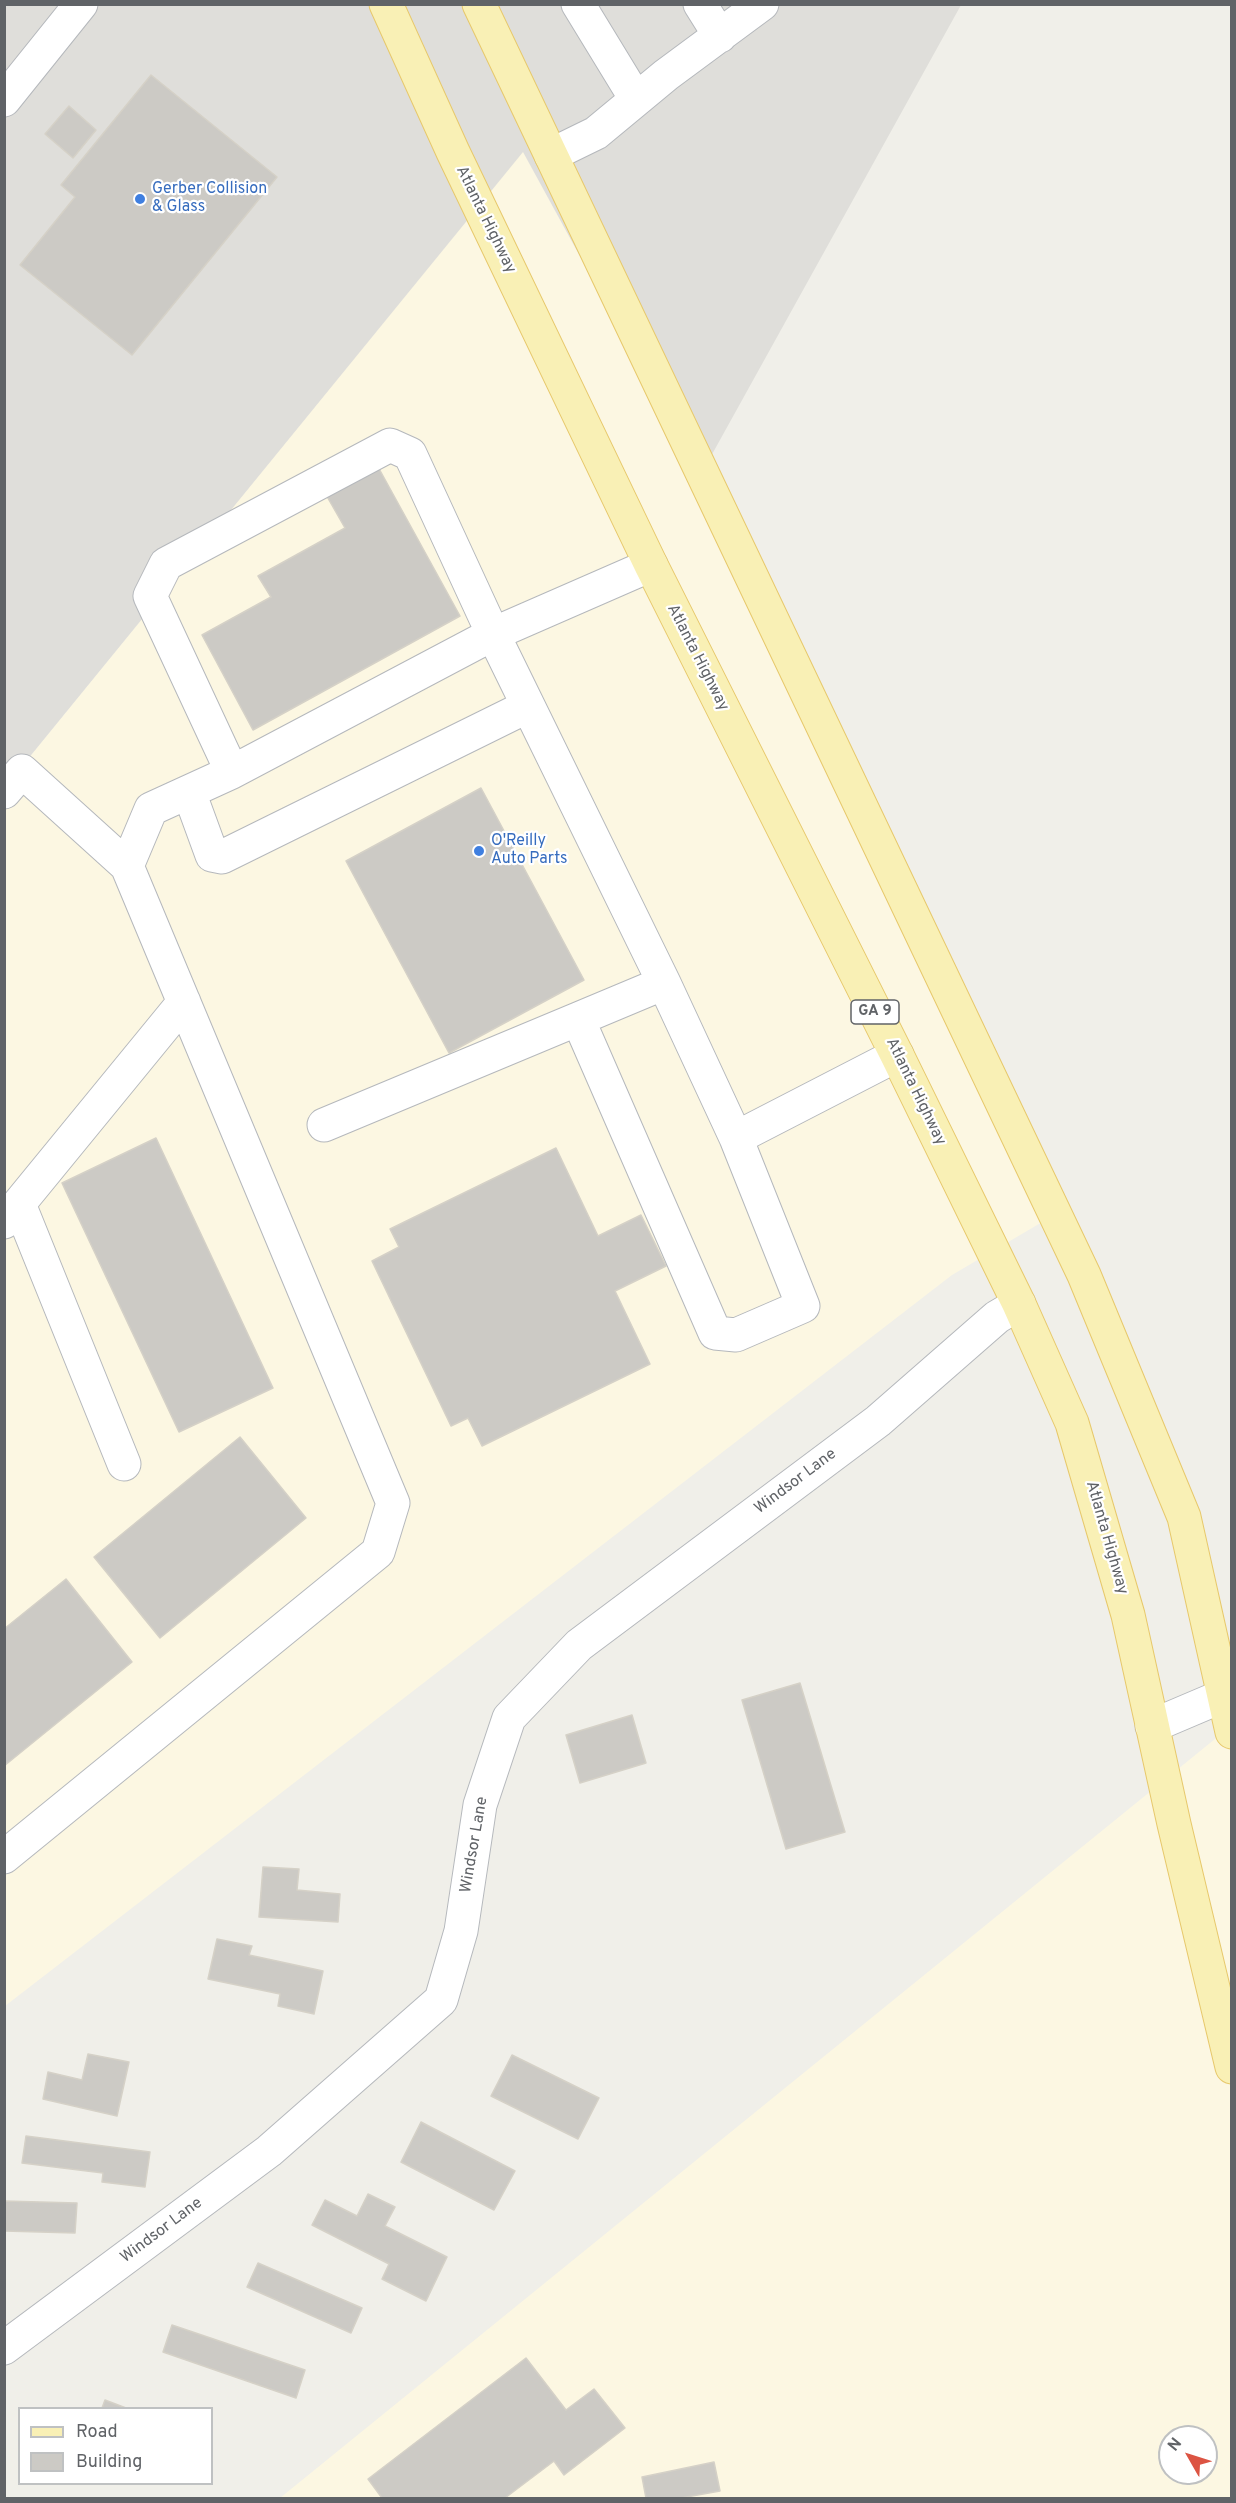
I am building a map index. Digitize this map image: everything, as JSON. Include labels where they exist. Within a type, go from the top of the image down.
[{"type":"main road","name":"Atlanta Highway","points":[[386,4],[453,152],[651,566],[897,1055],[1019,1304],[1072,1423],[1128,1615],[1232,2067]]},
{"type":"main road","points":[[479,4],[757,593],[1084,1275],[1184,1517],[1227,1693],[1232,1732]]},
{"type":"street","points":[[4,100],[81,4]]},
{"type":"street","points":[[578,4],[636,99]]},
{"type":"street","points":[[700,4],[720,36]]},
{"type":"street","points":[[551,155],[596,133],[636,99],[762,4]]},
{"type":"street","points":[[232,772],[150,596],[166,564],[390,446],[410,454],[493,634],[664,983],[736,1138],[803,1306],[736,1335],[716,1333],[578,1019]]},
{"type":"street","points":[[127,866],[151,810],[232,772],[493,634],[651,566]]},
{"type":"street","points":[[189,792],[212,855],[222,857],[528,706]]},
{"type":"street","points":[[4,792],[22,771],[127,866],[393,1503],[378,1552],[4,1857]]},
{"type":"street","points":[[324,1125],[664,983]]},
{"type":"street","points":[[124,1464],[12,1213],[184,1002]]},
{"type":"street","points":[[736,1138],[897,1055]]},
{"type":"street","name":"Windsor Lane","points":[[4,2348],[269,2151],[441,2000],[460,1931],[480,1805],[509,1718],[579,1644],[878,1421],[997,1317],[1019,1304]]},
{"type":"street","points":[[1152,1726],[1227,1693]]},
{"type":"shaded area","points":[[5,5],[961,5],[700,476],[523,152],[5,787]]},
{"type":"shaded area","points":[[523,151],[700,476],[1061,1211],[952,1275],[5,2006],[5,787]]},
{"type":"shaded area","points":[[1231,1726],[1231,2498],[280,2498]]},
{"type":"building","points":[[151,75],[277,177],[132,355],[20,265],[75,197],[61,185]]},
{"type":"building","points":[[69,106],[96,130],[73,158],[45,134]]},
{"type":"building","points":[[377,465],[460,616],[253,730],[202,635],[271,597],[258,576],[345,528],[325,493]]},
{"type":"building","points":[[481,788],[584,980],[449,1053],[346,861]]},
{"type":"building","points":[[156,1138],[273,1388],[179,1432],[62,1183]]},
{"type":"building","points":[[556,1148],[598,1236],[641,1215],[666,1266],[615,1291],[650,1364],[482,1446],[468,1418],[451,1426],[372,1261],[399,1247],[390,1229]]},
{"type":"building","points":[[240,1437],[306,1518],[160,1638],[94,1557]]},
{"type":"building","points":[[66,1579],[132,1662],[4,1766],[4,1629]]},
{"type":"building","points":[[800,1683],[845,1832],[786,1849],[742,1700]]},
{"type":"building","points":[[632,1715],[646,1763],[580,1783],[566,1735]]},
{"type":"building","points":[[263,1867],[299,1869],[297,1890],[340,1894],[338,1922],[259,1917]]},
{"type":"building","points":[[217,1939],[252,1946],[249,1955],[323,1971],[314,2014],[278,2006],[280,1994],[208,1979]]},
{"type":"building","points":[[88,2054],[129,2062],[117,2116],[43,2099],[48,2072],[82,2080]]},
{"type":"building","points":[[512,2055],[599,2098],[578,2139],[491,2096]]},
{"type":"building","points":[[421,2122],[515,2171],[494,2210],[401,2162]]},
{"type":"building","points":[[26,2136],[150,2152],[145,2187],[102,2182],[103,2173],[22,2163]]},
{"type":"building","points":[[368,2194],[395,2207],[385,2226],[447,2257],[426,2301],[382,2279],[389,2264],[312,2225],[325,2200],[357,2216]]},
{"type":"building","points":[[4,2201],[77,2203],[75,2233],[4,2231]]},
{"type":"building","points":[[258,2263],[362,2308],[351,2333],[247,2287]]},
{"type":"building","points":[[172,2325],[305,2370],[296,2398],[163,2352]]},
{"type":"building","points":[[526,2358],[566,2410],[594,2389],[625,2428],[564,2475],[554,2461],[505,2498],[382,2498],[368,2479]]},
{"type":"building","points":[[105,2400],[123,2407],[102,2407]]},
{"type":"building","points":[[714,2462],[720,2491],[681,2498],[646,2498],[642,2477]]},
{"type":"place","name":"Gerber Collision & Glass","points":[[140,199]]},
{"type":"place","name":"O'Reilly Auto Parts","points":[[479,851]]}]
